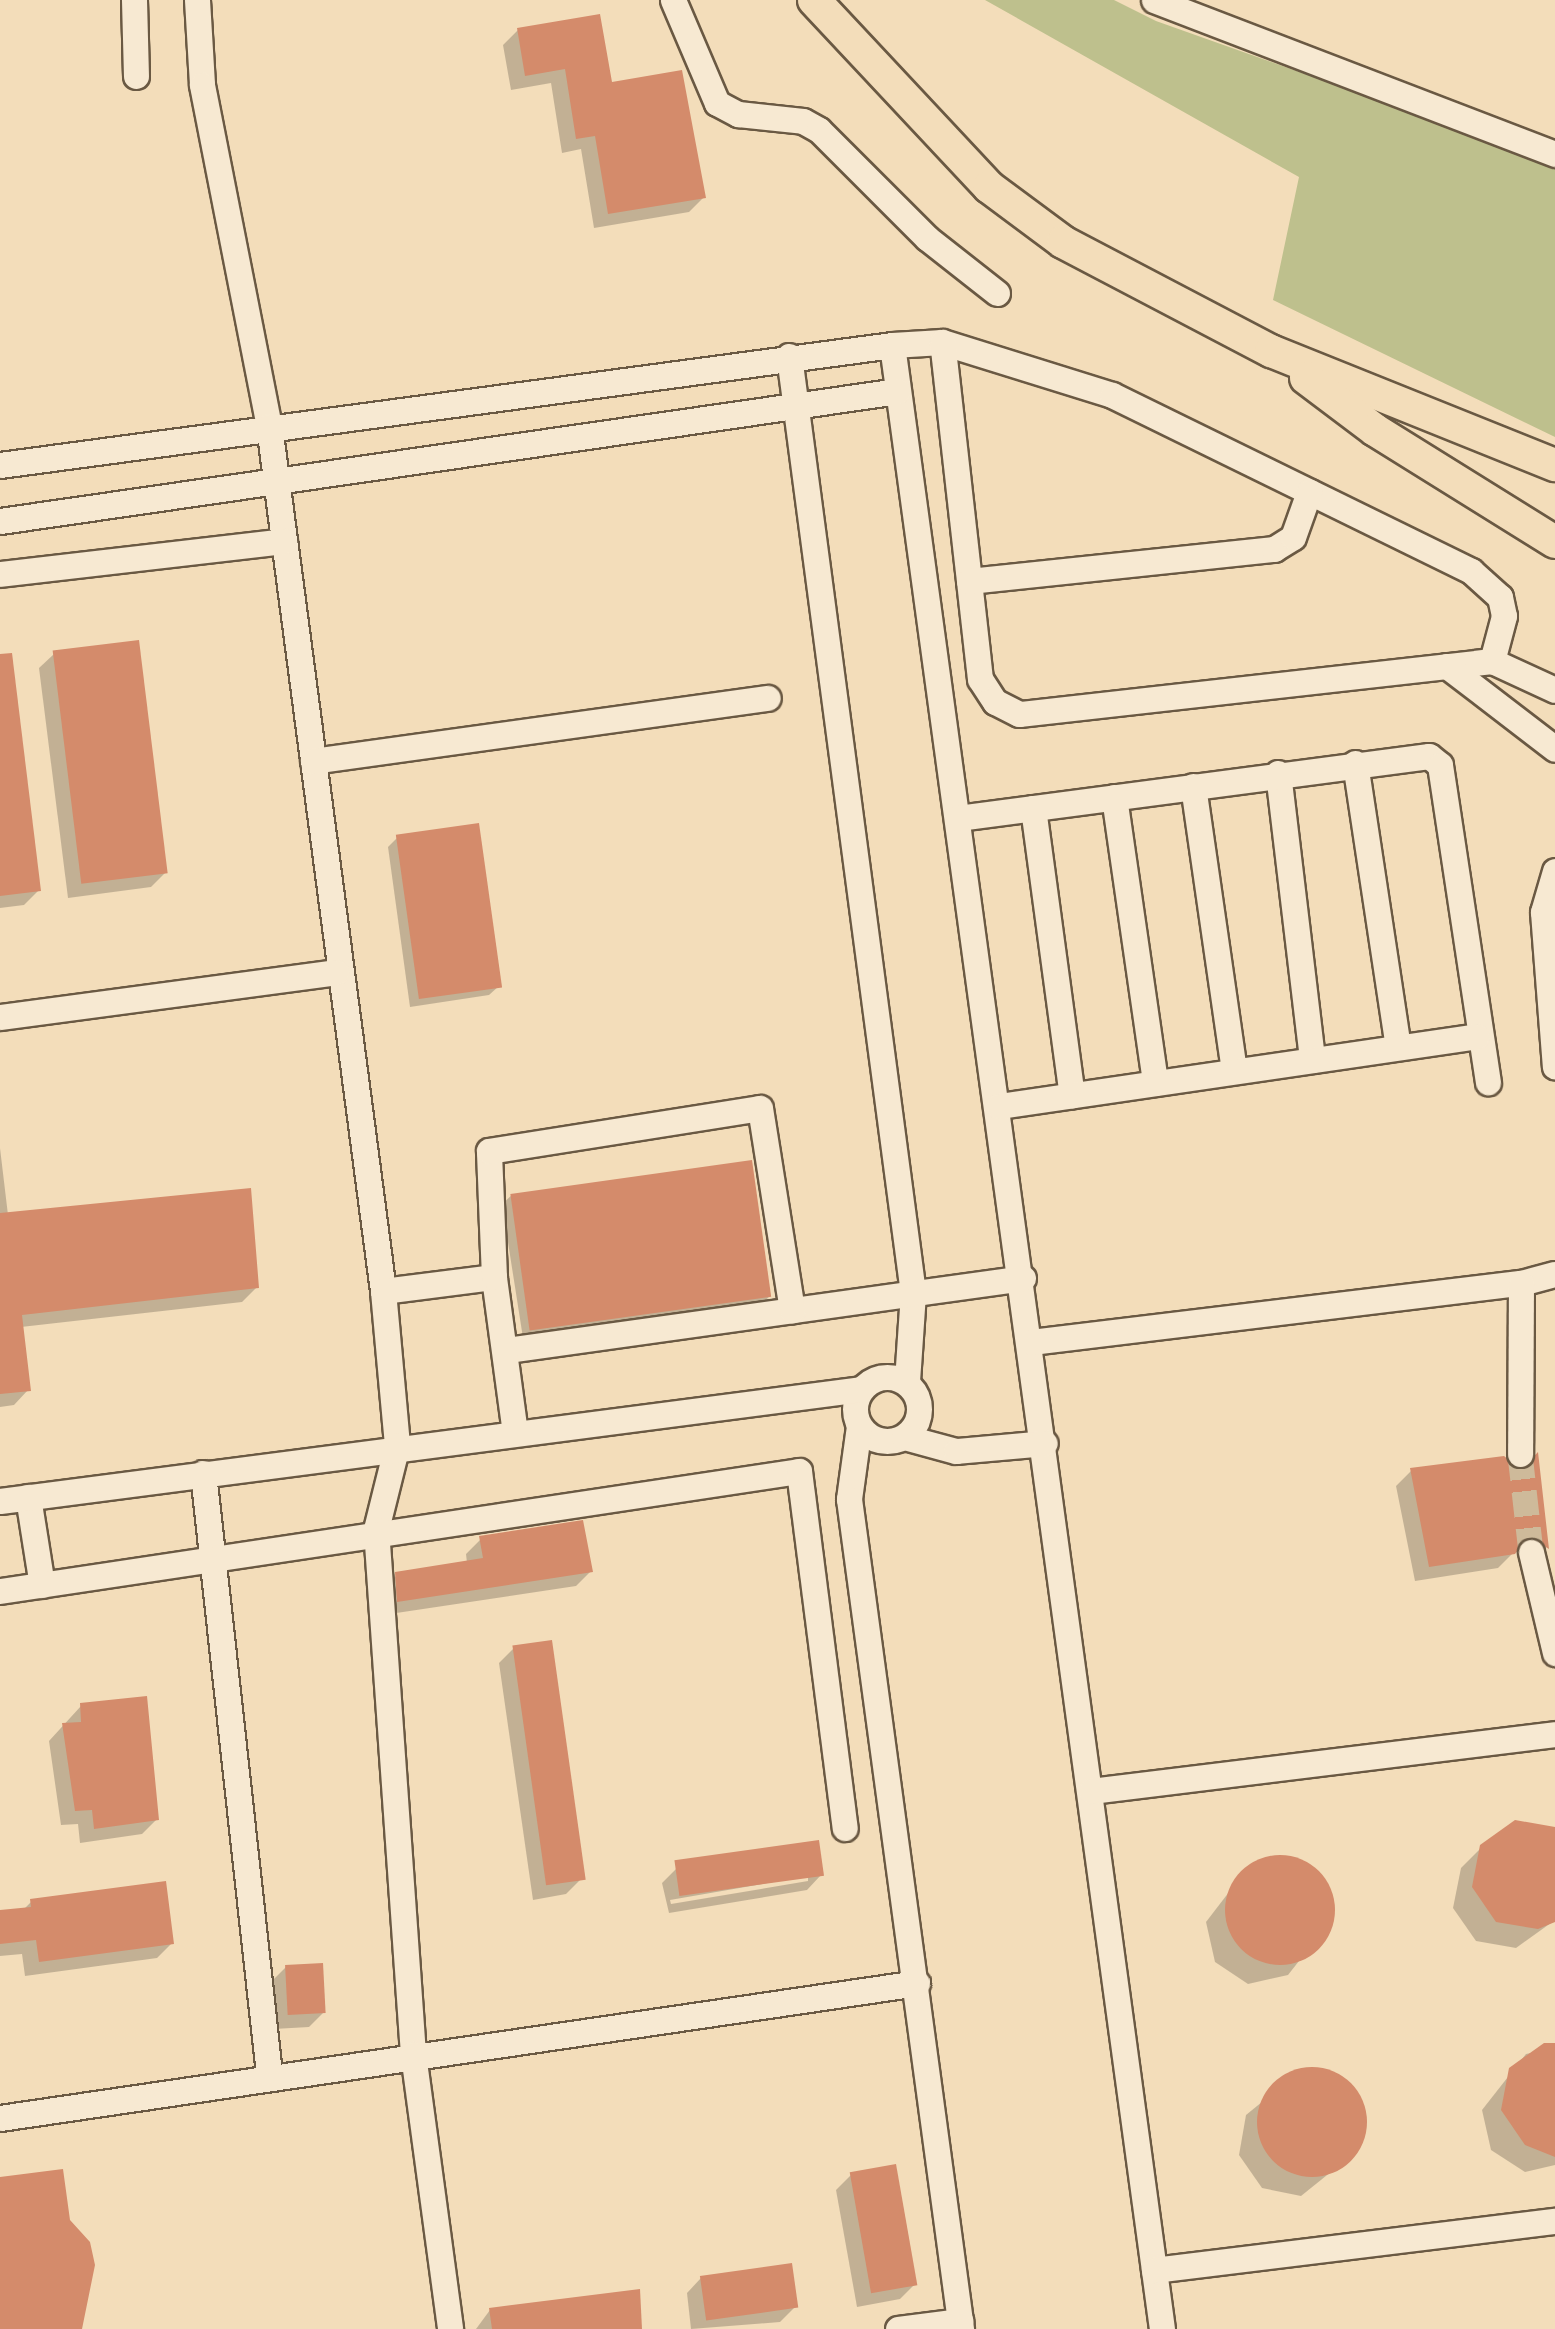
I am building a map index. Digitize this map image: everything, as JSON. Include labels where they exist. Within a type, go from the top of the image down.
[{"type":"main road","points":[[814,0],[903,102],[1026,218],[1271,351],[1555,465]]},
{"type":"main road","points":[[1271,351],[1375,430],[1555,542]]},
{"type":"street","points":[[134,0],[136,76]]},
{"type":"street","points":[[197,0],[202,85],[269,426],[336,972],[383,1291],[397,1445],[376,1530],[413,2054],[450,2329]]},
{"type":"street","points":[[673,0],[717,102],[738,114],[803,121],[819,130],[927,238],[997,293]]},
{"type":"street","points":[[1154,0],[1555,154]]},
{"type":"street","points":[[0,464],[789,356],[942,342],[1112,395],[1492,586],[1504,616],[1492,661]]},
{"type":"street","points":[[942,342],[980,679],[995,702],[1018,714],[1492,661],[1555,690]]},
{"type":"street","points":[[892,345],[1032,1342],[1162,2329]]},
{"type":"street","points":[[789,356],[913,1293],[906,1382],[920,1404],[914,1428],[904,1437]]},
{"type":"street","points":[[0,521],[898,391]]},
{"type":"street","points":[[969,580],[1274,549],[1293,537],[1309,492]]},
{"type":"street","points":[[0,574],[284,541]]},
{"type":"street","points":[[1447,666],[1555,749]]},
{"type":"street","points":[[313,761],[768,698]]},
{"type":"street","points":[[958,818],[1416,754],[1440,765],[1477,1036],[1488,1082]]},
{"type":"street","points":[[1354,763],[1398,1048]]},
{"type":"street","points":[[1278,774],[1312,1060]]},
{"type":"street","points":[[1193,786],[1234,1072]]},
{"type":"street","points":[[1114,797],[1156,1083]]},
{"type":"street","points":[[1033,808],[1072,1095]]},
{"type":"street","points":[[1555,872],[1542,912],[1555,1067]]},
{"type":"street","points":[[0,1017],[336,972]]},
{"type":"street","points":[[999,1106],[1477,1036]]},
{"type":"street","points":[[515,1433],[494,1277],[489,1151],[760,1108],[792,1310]]},
{"type":"street","points":[[1032,1342],[1521,1284],[1555,1274]]},
{"type":"street","points":[[383,1291],[494,1277]]},
{"type":"street","points":[[506,1350],[1023,1278]]},
{"type":"street","points":[[1520,1454],[1521,1284]]},
{"type":"street","points":[[0,1501],[397,1445],[861,1389],[882,1376],[906,1382]]},
{"type":"street","points":[[861,1389],[849,1499],[918,1983],[960,2325],[898,2329]]},
{"type":"street","points":[[859,1426],[879,1440],[904,1437],[956,1451],[1008,1442],[1045,1442]]},
{"type":"street","points":[[0,1591],[376,1530],[799,1471],[845,1828]]},
{"type":"street","points":[[203,1473],[216,1558],[269,2074]]},
{"type":"street","points":[[28,1497],[42,1586]]},
{"type":"street","points":[[1532,1552],[1555,1653]]},
{"type":"street","points":[[1091,1791],[1555,1734]]},
{"type":"street","points":[[0,2118],[269,2074],[918,1983]]},
{"type":"street","points":[[1154,2270],[1555,2221]]},
{"type":"green space","points":[[985,0],[1114,0],[1156,21],[1555,163],[1555,437],[1273,300],[1299,177]]},
{"type":"building","points":[[600,14],[612,82],[682,70],[706,198],[608,214],[595,136],[576,139],[565,69],[525,76],[517,28]]},
{"type":"building","points":[[139,640],[168,873],[81,884],[53,651]]},
{"type":"building","points":[[12,653],[41,891],[0,896],[0,654]]},
{"type":"building","points":[[479,823],[502,987],[419,999],[396,835]]},
{"type":"building","points":[[752,1160],[771,1297],[530,1331],[510,1194]]},
{"type":"building","points":[[251,1188],[259,1288],[22,1315],[31,1391],[0,1394],[0,1213]]},
{"type":"building","points":[[1538,1452],[1549,1549],[1528,1536],[1515,1554],[1429,1567],[1410,1468],[1504,1456],[1521,1470]]},
{"type":"building","points":[[583,1520],[593,1572],[397,1602],[395,1572],[483,1558],[479,1536]]},
{"type":"building","points":[[552,1640],[586,1880],[546,1885],[512,1646]]},
{"type":"building","points":[[147,1696],[159,1820],[94,1829],[92,1810],[75,1811],[62,1723],[81,1722],[80,1703]]},
{"type":"building","points":[[1515,1820],[1555,1827],[1555,1922],[1538,1929],[1496,1922],[1472,1887],[1480,1845]]},
{"type":"building","points":[[819,1840],[824,1876],[679,1896],[674,1860]]},
{"type":"building","points":[[1280,1855],[1301,1859],[1319,1871],[1331,1889],[1335,1910],[1331,1931],[1319,1949],[1301,1961],[1280,1965],[1259,1961],[1241,1949],[1229,1931],[1225,1910],[1229,1889],[1241,1871],[1259,1859]]},
{"type":"building","points":[[166,1881],[174,1944],[39,1962],[36,1940],[0,1944],[0,1910],[31,1907],[30,1899]]},
{"type":"building","points":[[323,1963],[326,2013],[288,2015],[285,1965]]},
{"type":"building","points":[[1544,2043],[1555,2043],[1555,2157],[1525,2145],[1501,2110],[1509,2068]]},
{"type":"building","points":[[1312,2067],[1333,2071],[1351,2083],[1363,2101],[1367,2122],[1363,2143],[1351,2161],[1333,2173],[1312,2177],[1291,2173],[1273,2161],[1261,2143],[1257,2122],[1261,2101],[1273,2083],[1291,2071]]},
{"type":"building","points":[[896,2164],[917,2285],[871,2293],[850,2172]]},
{"type":"building","points":[[63,2169],[70,2220],[90,2242],[95,2265],[82,2329],[0,2329],[0,2177]]},
{"type":"building","points":[[792,2263],[798,2308],[706,2321],[700,2276]]},
{"type":"building","points":[[640,2289],[642,2329],[492,2329],[489,2308]]},
{"type":"tunnel","points":[[1520,1454],[1531,1552]]}]
